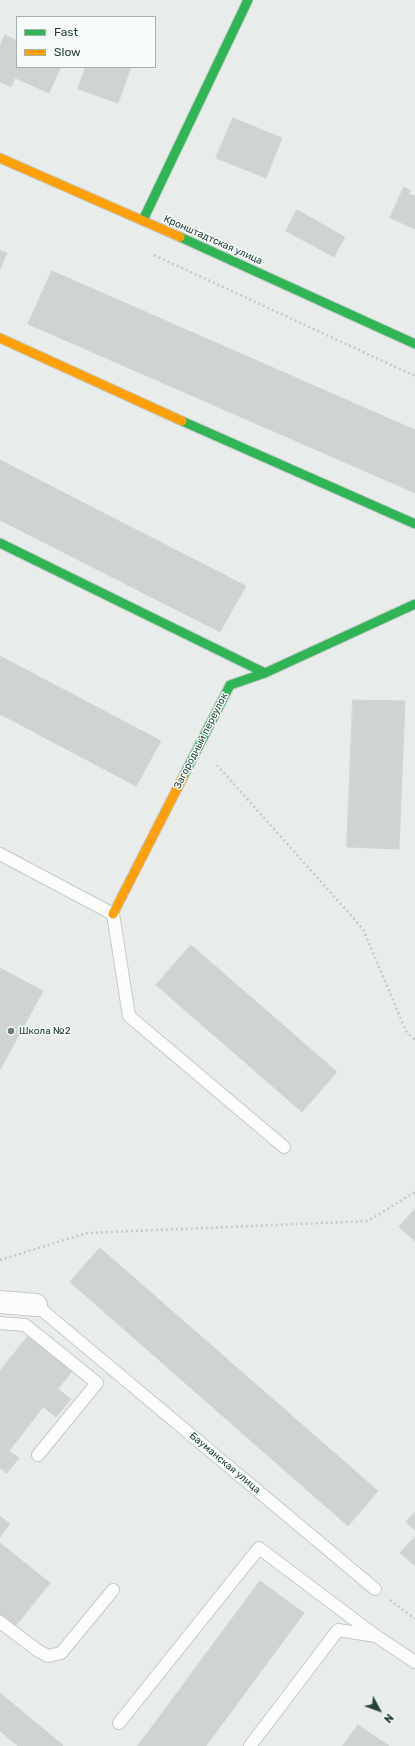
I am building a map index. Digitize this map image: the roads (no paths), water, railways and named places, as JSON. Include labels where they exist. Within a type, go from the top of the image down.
[{"type":"street","points":[[143,220],[248,0]]},
{"type":"street","name":"Кронштадтская улица","points":[[0,158],[143,220],[415,344]]},
{"type":"street","points":[[0,338],[415,524]]},
{"type":"street","points":[[0,544],[265,673]]},
{"type":"street","name":"Загородный переулок","points":[[113,914],[230,685],[265,673],[415,604]]},
{"type":"street","points":[[0,1302],[36,1305]]},
{"type":"lane","points":[[0,854],[113,914],[129,1016],[284,1147]]},
{"type":"lane","name":"Бауманская улица","points":[[36,1305],[376,1589]]},
{"type":"lane","points":[[0,1323],[25,1325],[97,1383],[38,1455]]},
{"type":"lane","points":[[119,1723],[259,1548],[376,1636],[415,1662]]},
{"type":"lane","points":[[0,1622],[37,1650],[48,1656],[61,1653],[113,1590]]},
{"type":"lane","points":[[250,1746],[338,1630],[376,1636]]},
{"type":"place","name":"Школа №2","points":[[11,1031]]}]
